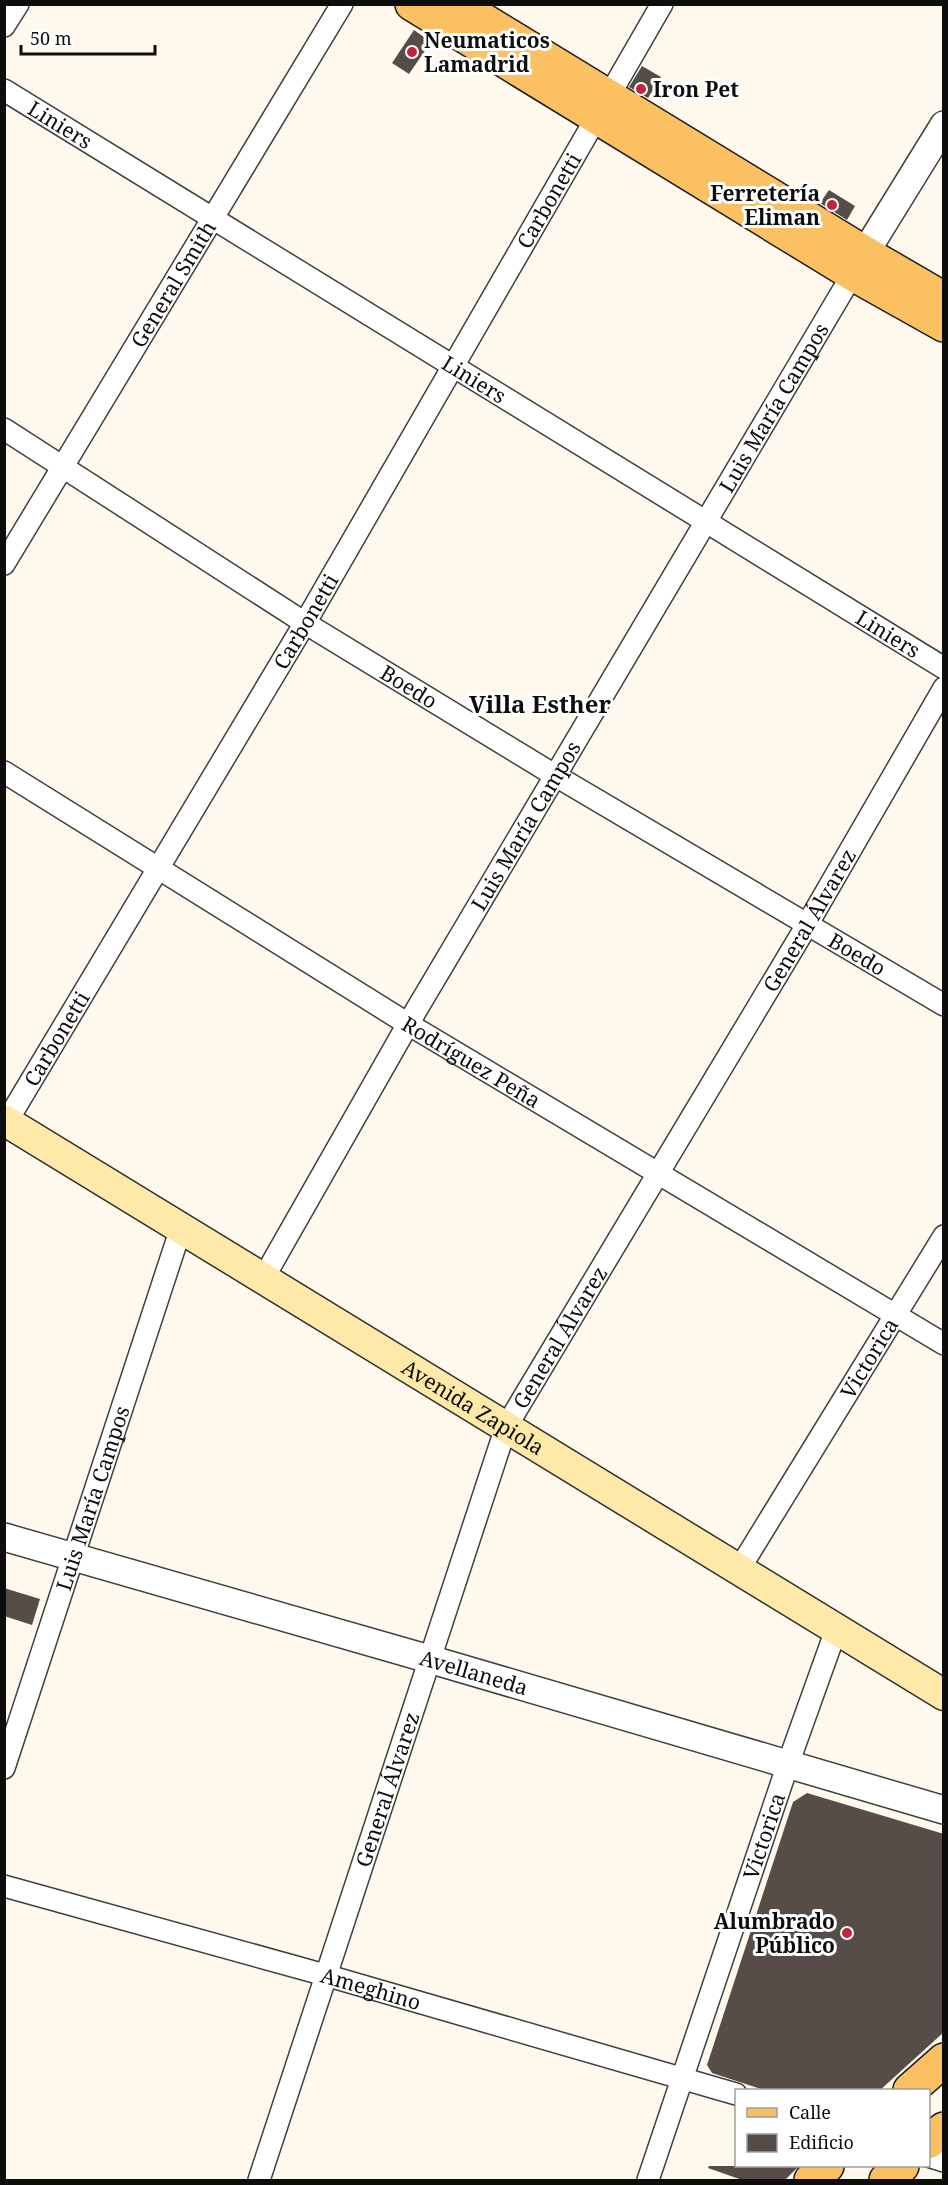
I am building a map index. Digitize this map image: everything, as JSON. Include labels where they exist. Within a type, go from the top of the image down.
[{"type":"main road","points":[[412,4],[602,106],[859,263],[944,325]]},
{"type":"main road","points":[[458,4],[602,106]]},
{"type":"main road","points":[[859,263],[944,299]]},
{"type":"main road","name":"Avenida Zapiola","points":[[6,1120],[738,1571],[944,1695]]},
{"type":"main road","points":[[912,2089],[944,2060]]},
{"type":"main road","points":[[930,2140],[944,2129]]},
{"type":"main road","points":[[811,2181],[826,2167]]},
{"type":"main road","points":[[886,2181],[901,2167]]},
{"type":"street","points":[[4,26],[18,4]]},
{"type":"street","name":"General Smith","points":[[4,564],[342,4]]},
{"type":"street","name":"Carbonetti","points":[[6,1120],[304,623],[662,4]]},
{"type":"street","name":"Liniers","points":[[4,90],[706,524],[944,668]]},
{"type":"street","points":[[859,263],[944,125]]},
{"type":"street","name":"Luis María Campos","points":[[263,1279],[408,1024],[859,263]]},
{"type":"street","name":"Boedo","points":[[4,429],[304,623],[556,776],[944,1005]]},
{"type":"street","name":"General Álvarez","points":[[259,2181],[506,1427],[807,925],[944,688]]},
{"type":"street","name":"Rodríguez Peña","points":[[4,772],[408,1024],[944,1344]]},
{"type":"street","name":"Luis María Campos","points":[[4,1768],[181,1228]]},
{"type":"street","name":"Victorica","points":[[738,1571],[944,1236]]},
{"type":"street","name":"Avellaneda","points":[[4,1537],[944,1810]]},
{"type":"street","name":"Victorica","points":[[648,2181],[788,1764],[836,1630]]},
{"type":"street","name":"Ameghino","points":[[4,1886],[325,1975],[735,2094]]},
{"type":"building","name":"Neumaticos Lamadrid","points":[[414,30],[431,42],[409,74],[392,63]]},
{"type":"building","points":[[642,66],[661,77],[648,98],[629,87]]},
{"type":"building","points":[[829,190],[855,206],[847,220],[820,203]]},
{"type":"building","points":[[4,1588],[40,1599],[32,1625],[4,1616]]},
{"type":"building","name":"Alumbrado Público","points":[[807,1793],[944,1834],[944,2032],[881,2089],[761,2089],[712,2073],[707,2065],[793,1802]]},
{"type":"building","points":[[709,2166],[798,2167],[784,2181],[745,2181],[708,2168]]},
{"type":"place","name":"Neumaticos Lamadrid","points":[[412,52]]},
{"type":"place","name":"Iron Pet","points":[[641,89]]},
{"type":"place","name":"Ferretería Eliman","points":[[832,205]]},
{"type":"place","name":"Alumbrado Público","points":[[847,1933]]},
{"type":"district","name":"Villa Esther","points":[[540,703]]}]
